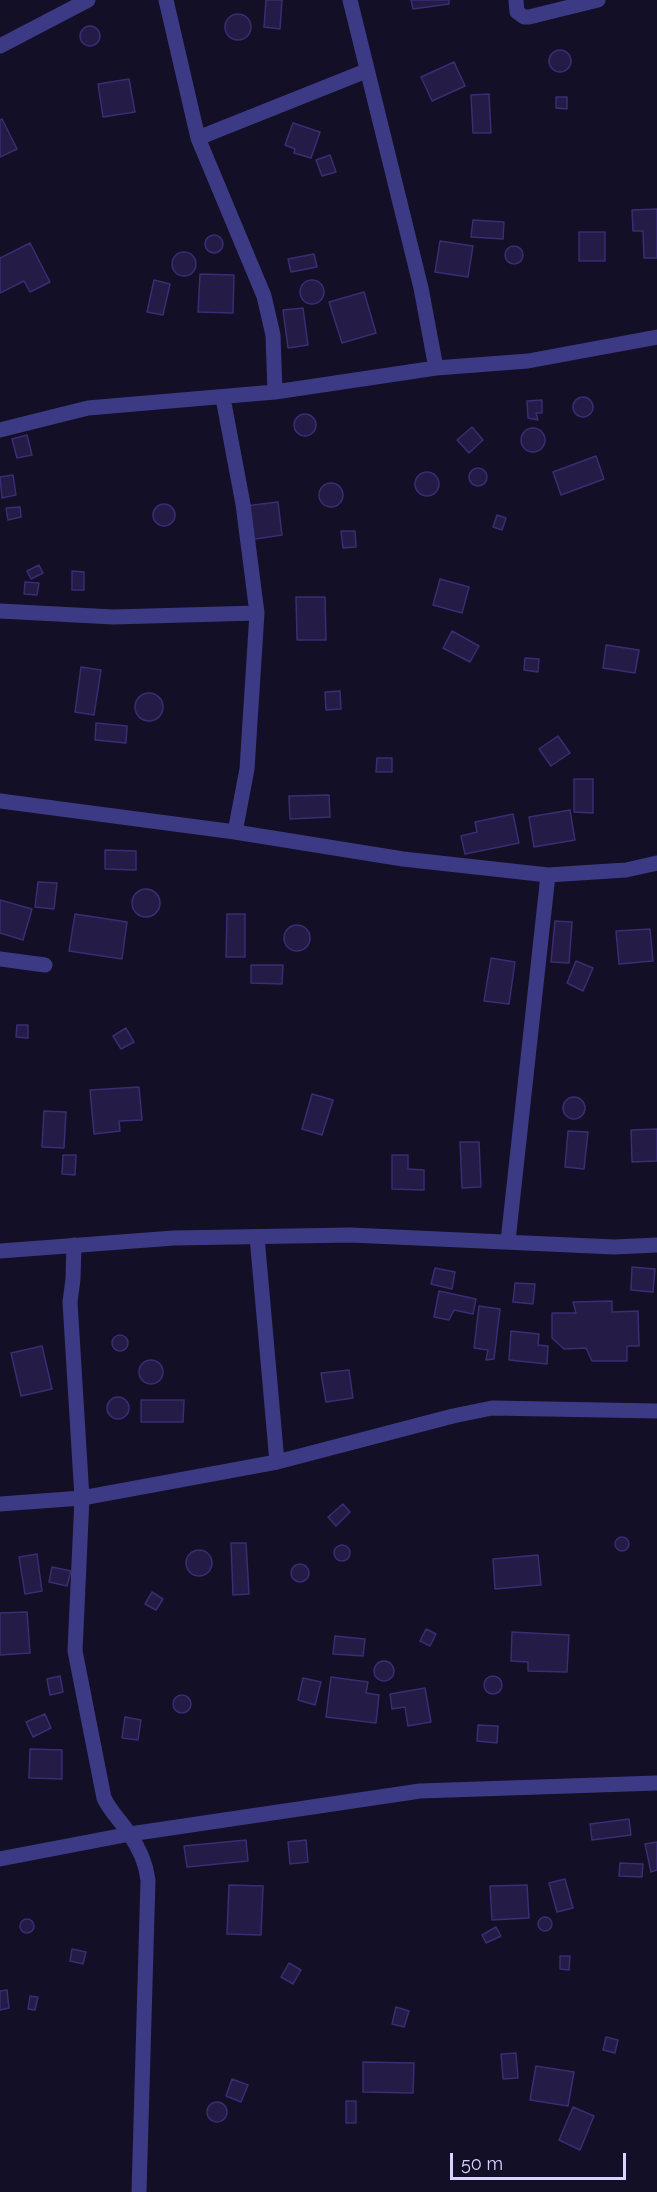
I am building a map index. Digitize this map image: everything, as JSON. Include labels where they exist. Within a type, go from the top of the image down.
[{"type":"street","points":[[0,46],[88,0]]},
{"type":"street","points":[[166,0],[198,138],[264,296],[273,335],[275,392]]},
{"type":"street","points":[[350,0],[421,288],[436,368]]},
{"type":"street","points":[[516,0],[517,12],[524,17],[598,0]]},
{"type":"street","points":[[198,138],[366,71]]},
{"type":"street","points":[[0,430],[88,408],[223,398],[436,368],[528,361],[657,337]]},
{"type":"street","points":[[223,398],[243,504],[257,613],[247,769],[235,832]]},
{"type":"street","points":[[0,611],[113,617],[257,613]]},
{"type":"street","points":[[0,801],[235,832],[403,859],[548,875],[626,870],[657,863]]},
{"type":"street","points":[[508,1241],[548,875]]},
{"type":"street","points":[[0,959],[45,965]]},
{"type":"street","points":[[0,1251],[174,1238],[369,1235],[614,1247],[657,1245]]},
{"type":"street","points":[[257,1237],[278,1462]]},
{"type":"street","points":[[74,1245],[70,1302],[82,1498],[75,1633],[77,1668],[104,1798],[130,1834],[147,1868],[149,1889],[139,2192]]},
{"type":"street","points":[[0,1504],[82,1498],[278,1462],[492,1408],[657,1411]]},
{"type":"street","points":[[0,1859],[130,1834],[430,1790],[657,1783]]},
{"type":"building","points":[[266,0],[282,0],[280,29],[264,27]]},
{"type":"building","points":[[411,0],[449,0],[449,4],[413,9]]},
{"type":"building","points":[[238,14],[247,18],[251,27],[247,36],[238,40],[229,36],[225,27],[229,18]]},
{"type":"building","points":[[90,26],[97,29],[100,36],[97,43],[90,46],[83,43],[80,36],[83,29]]},
{"type":"building","points":[[560,50],[568,53],[571,61],[568,69],[560,72],[552,69],[549,61],[552,53]]},
{"type":"building","points":[[454,62],[465,86],[432,101],[421,77]]},
{"type":"building","points":[[129,79],[135,112],[103,117],[98,84]]},
{"type":"building","points":[[489,94],[491,133],[473,133],[471,95]]},
{"type":"building","points":[[556,97],[567,97],[567,109],[556,108]]},
{"type":"building","points":[[2,119],[17,149],[0,157],[0,120]]},
{"type":"building","points":[[293,123],[320,132],[311,158],[294,153],[295,149],[285,145]]},
{"type":"building","points":[[330,155],[336,172],[322,176],[316,160]]},
{"type":"building","points":[[657,209],[657,258],[644,258],[643,231],[633,231],[632,210]]},
{"type":"building","points":[[473,220],[504,222],[503,239],[471,237]]},
{"type":"building","points":[[579,232],[605,232],[605,261],[579,261]]},
{"type":"building","points":[[214,235],[220,238],[223,244],[220,250],[214,253],[208,250],[205,244],[208,238]]},
{"type":"building","points":[[440,241],[473,246],[468,277],[435,272]]},
{"type":"building","points":[[30,243],[50,282],[30,292],[24,281],[0,293],[0,258]]},
{"type":"building","points":[[510,246],[518,246],[523,251],[521,262],[510,264],[505,259],[505,251]]},
{"type":"building","points":[[184,252],[192,256],[196,264],[192,272],[184,276],[176,272],[172,264],[176,256]]},
{"type":"building","points":[[314,254],[317,267],[291,272],[288,259]]},
{"type":"building","points":[[200,274],[234,275],[233,313],[198,312]]},
{"type":"building","points":[[154,280],[170,284],[163,315],[147,312]]},
{"type":"building","points":[[312,280],[317,281],[323,287],[323,297],[317,303],[312,304],[307,303],[301,297],[300,292],[301,287],[307,281]]},
{"type":"building","points":[[364,292],[376,333],[342,343],[329,302]]},
{"type":"building","points":[[303,308],[308,345],[288,348],[283,310]]},
{"type":"building","points":[[583,397],[590,400],[593,407],[590,414],[583,417],[576,414],[573,407],[576,400]]},
{"type":"building","points":[[542,400],[542,413],[536,413],[538,420],[528,418],[527,401]]},
{"type":"building","points":[[305,414],[313,417],[316,425],[313,433],[305,436],[297,433],[294,425],[297,417]]},
{"type":"building","points":[[472,427],[483,440],[469,453],[457,440]]},
{"type":"building","points":[[533,428],[542,431],[545,440],[542,449],[533,452],[524,449],[521,440],[524,431]]},
{"type":"building","points":[[27,435],[32,455],[17,458],[12,439]]},
{"type":"building","points":[[596,456],[604,479],[561,495],[553,472]]},
{"type":"building","points":[[474,468],[482,468],[487,473],[485,484],[474,486],[469,481],[469,473]]},
{"type":"building","points":[[427,472],[435,476],[439,484],[435,492],[427,496],[419,492],[415,484],[419,476]]},
{"type":"building","points":[[13,475],[16,495],[2,498],[0,477]]},
{"type":"building","points":[[331,483],[336,484],[342,490],[342,500],[336,506],[331,507],[326,506],[320,500],[319,495],[320,490],[326,484]]},
{"type":"building","points":[[278,502],[282,535],[249,540],[245,506]]},
{"type":"building","points":[[164,504],[172,507],[175,515],[172,523],[164,526],[156,523],[153,515],[156,507]]},
{"type":"building","points":[[20,507],[21,517],[8,520],[6,508]]},
{"type":"building","points":[[497,515],[506,518],[502,530],[493,527]]},
{"type":"building","points":[[341,531],[355,531],[356,547],[343,548]]},
{"type":"building","points":[[39,565],[43,573],[31,579],[27,571]]},
{"type":"building","points":[[72,571],[84,572],[84,590],[72,590]]},
{"type":"building","points":[[440,579],[469,587],[462,613],[433,605]]},
{"type":"building","points":[[25,582],[39,583],[37,595],[24,594]]},
{"type":"building","points":[[296,597],[325,597],[326,640],[297,640]]},
{"type":"building","points":[[452,631],[479,646],[470,662],[443,648]]},
{"type":"building","points":[[606,645],[639,650],[635,673],[603,668]]},
{"type":"building","points":[[525,658],[539,659],[538,672],[524,670]]},
{"type":"building","points":[[81,667],[101,670],[94,715],[75,712]]},
{"type":"building","points":[[340,691],[341,709],[326,710],[325,692]]},
{"type":"building","points":[[149,693],[159,697],[163,707],[159,717],[149,721],[139,717],[135,707],[139,697]]},
{"type":"building","points":[[96,723],[127,726],[126,743],[95,740]]},
{"type":"building","points":[[558,736],[570,753],[551,766],[539,749]]},
{"type":"building","points":[[377,758],[392,758],[392,772],[376,772]]},
{"type":"building","points":[[574,779],[593,779],[593,813],[574,812]]},
{"type":"building","points":[[329,795],[330,817],[290,819],[289,796]]},
{"type":"building","points":[[570,810],[575,840],[534,847],[529,817]]},
{"type":"building","points":[[513,814],[519,843],[465,854],[461,836],[477,832],[475,822]]},
{"type":"building","points":[[105,850],[136,851],[136,870],[105,869]]},
{"type":"building","points":[[38,882],[57,883],[54,909],[35,907]]},
{"type":"building","points":[[146,889],[156,893],[160,903],[156,913],[146,917],[136,913],[132,903],[136,893]]},
{"type":"building","points":[[0,900],[32,909],[23,940],[0,933]]},
{"type":"building","points":[[75,914],[127,922],[122,959],[69,951]]},
{"type":"building","points":[[227,914],[245,914],[245,957],[226,957]]},
{"type":"building","points":[[555,921],[572,922],[569,963],[551,962]]},
{"type":"building","points":[[297,925],[306,929],[310,938],[306,947],[297,951],[288,947],[284,938],[288,929]]},
{"type":"building","points":[[650,929],[653,961],[619,964],[616,931]]},
{"type":"building","points":[[491,958],[515,962],[509,1004],[484,1001]]},
{"type":"building","points":[[576,961],[593,968],[583,991],[567,983]]},
{"type":"building","points":[[251,965],[283,965],[282,984],[251,983]]},
{"type":"building","points":[[17,1025],[28,1025],[28,1038],[16,1037]]},
{"type":"building","points":[[126,1028],[134,1042],[121,1049],[113,1036]]},
{"type":"building","points":[[139,1087],[142,1120],[119,1121],[120,1131],[94,1134],[90,1090]]},
{"type":"building","points":[[312,1094],[333,1100],[322,1135],[302,1129]]},
{"type":"building","points":[[574,1097],[582,1100],[585,1108],[582,1116],[574,1119],[566,1116],[563,1108],[566,1100]]},
{"type":"building","points":[[44,1111],[66,1112],[64,1148],[42,1147]]},
{"type":"building","points":[[657,1129],[657,1161],[632,1162],[631,1130]]},
{"type":"building","points":[[568,1131],[588,1132],[584,1169],[565,1167]]},
{"type":"building","points":[[460,1142],[479,1142],[481,1187],[462,1188]]},
{"type":"building","points":[[63,1155],[76,1155],[75,1175],[62,1174]]},
{"type":"building","points":[[392,1155],[408,1155],[408,1169],[424,1170],[424,1190],[392,1189]]},
{"type":"building","points":[[632,1267],[655,1269],[653,1292],[631,1290]]},
{"type":"building","points":[[435,1268],[455,1272],[452,1289],[431,1284]]},
{"type":"building","points":[[515,1283],[535,1284],[533,1304],[513,1302]]},
{"type":"building","points":[[439,1291],[476,1299],[473,1314],[454,1310],[449,1320],[434,1317]]},
{"type":"building","points":[[612,1301],[612,1312],[638,1311],[639,1346],[627,1346],[627,1361],[592,1361],[586,1348],[564,1349],[552,1338],[552,1313],[576,1313],[573,1302]]},
{"type":"building","points":[[479,1306],[500,1309],[494,1359],[486,1360],[488,1350],[474,1348]]},
{"type":"building","points":[[511,1331],[539,1334],[538,1345],[548,1346],[547,1364],[509,1360]]},
{"type":"building","points":[[120,1335],[126,1337],[128,1343],[126,1349],[120,1351],[114,1349],[112,1343],[114,1337]]},
{"type":"building","points":[[42,1346],[52,1389],[21,1396],[11,1353]]},
{"type":"building","points":[[151,1360],[159,1364],[163,1372],[159,1380],[151,1384],[143,1380],[139,1372],[143,1364]]},
{"type":"building","points":[[349,1370],[353,1398],[326,1402],[321,1373]]},
{"type":"building","points":[[118,1397],[126,1400],[129,1408],[126,1416],[118,1419],[110,1416],[107,1408],[110,1400]]},
{"type":"building","points":[[141,1400],[184,1400],[183,1422],[141,1422]]},
{"type":"building","points":[[343,1504],[350,1512],[336,1526],[328,1517]]},
{"type":"building","points":[[622,1537],[627,1539],[629,1544],[627,1549],[622,1551],[617,1549],[615,1544],[617,1539]]},
{"type":"building","points":[[231,1543],[246,1543],[249,1594],[233,1595]]},
{"type":"building","points":[[342,1545],[348,1547],[350,1553],[348,1559],[342,1561],[336,1559],[334,1553],[336,1547]]},
{"type":"building","points":[[199,1550],[208,1554],[212,1563],[208,1572],[199,1576],[190,1572],[186,1563],[190,1554]]},
{"type":"building","points":[[37,1554],[42,1591],[25,1594],[19,1557]]},
{"type":"building","points":[[538,1555],[541,1585],[495,1589],[493,1559]]},
{"type":"building","points":[[300,1564],[306,1567],[309,1573],[306,1579],[300,1582],[294,1579],[291,1573],[294,1567]]},
{"type":"building","points":[[52,1567],[71,1571],[67,1586],[49,1582]]},
{"type":"building","points":[[152,1592],[163,1599],[156,1610],[145,1604]]},
{"type":"building","points":[[27,1612],[30,1653],[0,1655],[0,1613]]},
{"type":"building","points":[[426,1629],[436,1634],[430,1646],[420,1641]]},
{"type":"building","points":[[512,1632],[569,1635],[567,1672],[528,1671],[528,1662],[511,1661]]},
{"type":"building","points":[[335,1636],[365,1639],[363,1656],[333,1654]]},
{"type":"building","points":[[384,1661],[391,1664],[394,1671],[391,1678],[384,1681],[377,1678],[374,1671],[377,1664]]},
{"type":"building","points":[[60,1676],[63,1692],[50,1695],[47,1679]]},
{"type":"building","points":[[493,1676],[499,1679],[502,1685],[499,1691],[493,1694],[487,1691],[484,1685],[487,1679]]},
{"type":"building","points":[[331,1677],[368,1682],[366,1693],[379,1695],[376,1723],[326,1717]]},
{"type":"building","points":[[303,1678],[321,1682],[315,1705],[298,1700]]},
{"type":"building","points":[[425,1688],[431,1722],[408,1726],[405,1707],[392,1709],[390,1694]]},
{"type":"building","points":[[178,1695],[186,1695],[191,1700],[189,1711],[178,1713],[173,1708],[173,1700]]},
{"type":"building","points":[[45,1714],[51,1728],[33,1737],[26,1722]]},
{"type":"building","points":[[125,1717],[141,1720],[138,1740],[122,1738]]},
{"type":"building","points":[[478,1725],[498,1726],[497,1743],[477,1741]]},
{"type":"building","points":[[30,1749],[62,1750],[62,1779],[29,1778]]},
{"type":"building","points":[[629,1819],[631,1835],[592,1840],[590,1824]]},
{"type":"building","points":[[246,1840],[248,1861],[187,1867],[184,1846]]},
{"type":"building","points":[[306,1840],[308,1862],[290,1864],[288,1842]]},
{"type":"building","points":[[657,1842],[657,1870],[651,1872],[645,1844]]},
{"type":"building","points":[[620,1863],[643,1864],[642,1877],[619,1876]]},
{"type":"building","points":[[565,1879],[573,1908],[557,1912],[549,1883]]},
{"type":"building","points":[[229,1885],[263,1886],[261,1935],[227,1934]]},
{"type":"building","points":[[527,1885],[529,1918],[492,1920],[490,1886]]},
{"type":"building","points":[[545,1917],[550,1919],[552,1924],[550,1929],[545,1931],[540,1929],[538,1924],[540,1919]]},
{"type":"building","points":[[27,1919],[32,1921],[34,1926],[32,1931],[27,1933],[22,1931],[20,1926],[22,1921]]},
{"type":"building","points":[[496,1927],[501,1936],[486,1943],[482,1935]]},
{"type":"building","points":[[72,1949],[86,1952],[83,1964],[70,1961]]},
{"type":"building","points":[[560,1956],[570,1956],[569,1970],[560,1969]]},
{"type":"building","points":[[289,1963],[301,1970],[293,1984],[281,1977]]},
{"type":"building","points":[[7,1990],[9,2008],[0,2010],[0,1991]]},
{"type":"building","points":[[30,1996],[38,1997],[35,2010],[28,2009]]},
{"type":"building","points":[[396,2007],[409,2011],[404,2027],[392,2024]]},
{"type":"building","points":[[606,2037],[618,2040],[615,2053],[603,2050]]},
{"type":"building","points":[[516,2053],[518,2078],[503,2079],[501,2054]]},
{"type":"building","points":[[363,2062],[414,2063],[413,2093],[363,2092]]},
{"type":"building","points":[[536,2066],[574,2072],[568,2106],[530,2100]]},
{"type":"building","points":[[232,2079],[248,2085],[241,2102],[226,2096]]},
{"type":"building","points":[[346,2101],[356,2101],[356,2123],[346,2123]]},
{"type":"building","points":[[217,2102],[224,2105],[227,2112],[224,2119],[217,2122],[210,2119],[207,2112],[210,2105]]},
{"type":"building","points":[[573,2107],[594,2116],[580,2150],[559,2140]]}]
